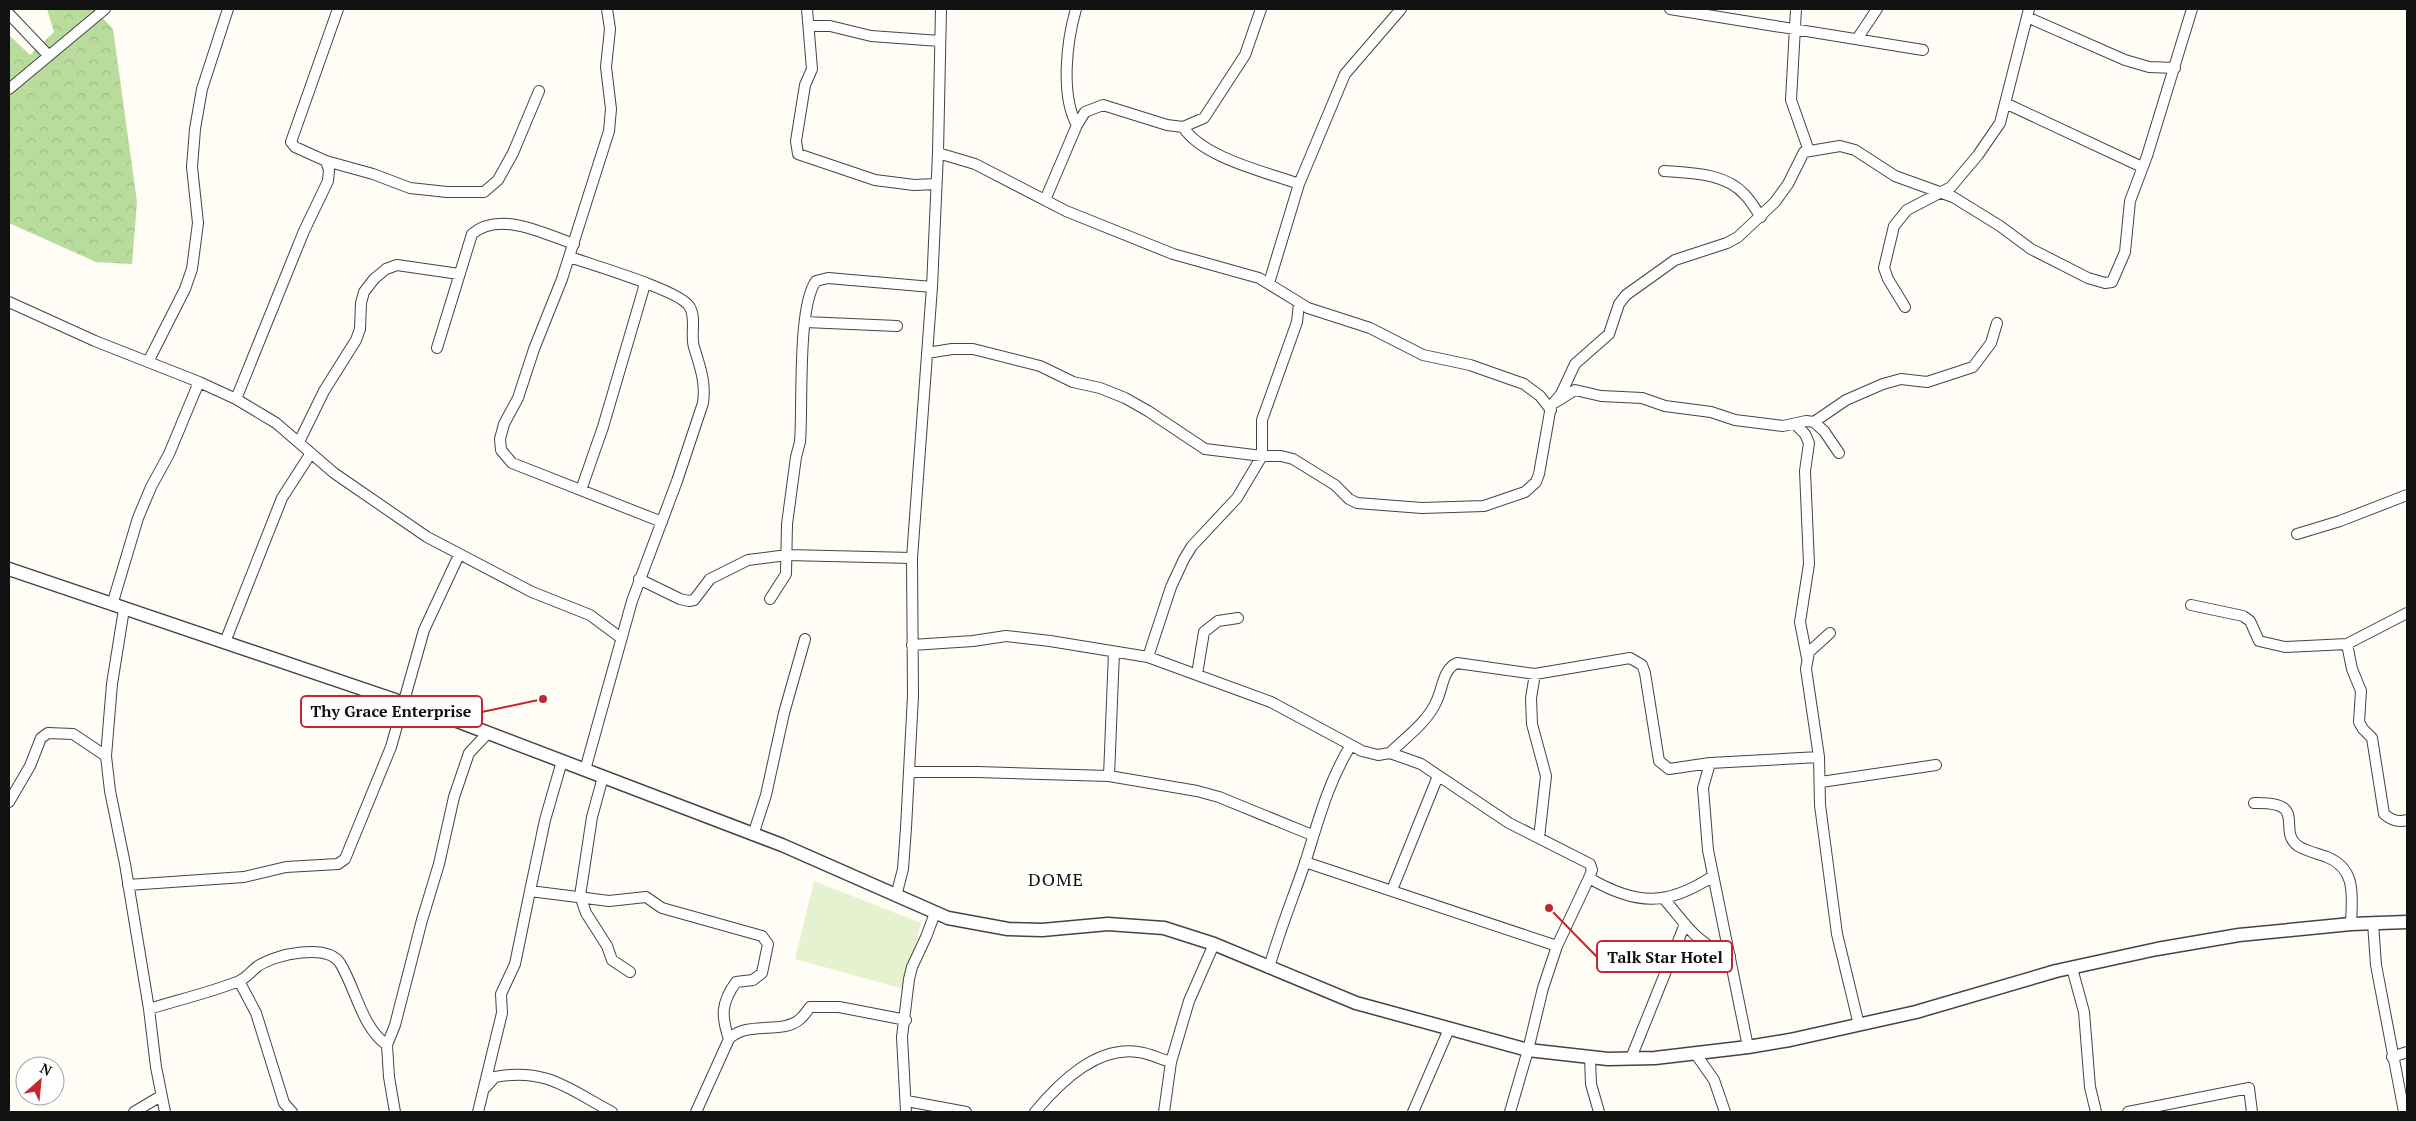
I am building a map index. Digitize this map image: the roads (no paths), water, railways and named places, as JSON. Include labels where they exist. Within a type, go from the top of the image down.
[{"type":"street","points":[[9,88],[105,9]]},
{"type":"street","points":[[148,362],[185,289],[192,270],[198,223],[192,167],[194,129],[202,89],[228,9]]},
{"type":"street","points":[[338,9],[291,142],[295,147],[326,161],[373,174],[410,188],[447,192],[484,192],[498,180],[513,153],[539,91]]},
{"type":"street","points":[[607,9],[610,29],[606,67],[611,120],[605,149],[570,257],[534,349],[518,398],[504,424],[500,439],[501,450],[512,463],[662,522]]},
{"type":"street","points":[[807,9],[812,69],[805,85],[796,141],[798,154],[875,180],[914,185],[936,184]]},
{"type":"street","points":[[896,896],[903,869],[909,772],[912,558],[932,287],[938,153],[940,9]]},
{"type":"street","points":[[1076,9],[1071,25],[1067,81],[1071,115],[1077,125]]},
{"type":"street","points":[[1045,200],[1084,112],[1103,105],[1168,125],[1183,127],[1204,118],[1245,55],[1261,9]]},
{"type":"street","points":[[1269,283],[1299,184],[1345,74],[1401,9]]},
{"type":"street","points":[[1670,9],[1922,50]]},
{"type":"street","points":[[1796,9],[1791,100],[1808,151]]},
{"type":"street","points":[[1857,39],[1877,9]]},
{"type":"street","points":[[927,353],[952,349],[973,349],[1026,362],[1073,382],[1100,388],[1125,398],[1205,449],[1262,456],[1281,456],[1293,459],[1335,485],[1349,499],[1357,503],[1422,508],[1484,506],[1525,492],[1536,482],[1551,408],[1561,394],[1575,364],[1609,334],[1619,304],[1626,295],[1675,260],[1727,243],[1738,237],[1761,217],[1788,184],[1800,156],[1808,151],[1840,146],[1855,150],[1895,176],[1953,197],[2000,226],[2031,249],[2088,278],[2106,283],[2112,282],[2125,252],[2130,201],[2175,68],[2192,9]]},
{"type":"street","points":[[1905,307],[1888,279],[1884,268],[1889,240],[1901,216],[1908,210],[1942,193],[1956,181],[2000,123],[2028,13],[2125,60],[2149,67],[2175,68]]},
{"type":"street","points":[[9,14],[49,56]]},
{"type":"street","points":[[809,26],[830,26],[871,36],[940,41]]},
{"type":"street","points":[[2005,103],[2142,167]]},
{"type":"street","points":[[1183,127],[1189,136],[1199,144],[1217,153],[1249,167],[1299,184]]},
{"type":"street","points":[[938,153],[975,164],[1045,200],[1173,254],[1239,272],[1269,283],[1299,304],[1370,328],[1423,355],[1470,365],[1524,384],[1540,396],[1551,408]]},
{"type":"street","points":[[236,400],[304,231],[328,181],[329,170],[326,161]]},
{"type":"street","points":[[1664,171],[1684,172],[1722,180],[1745,195],[1761,217]]},
{"type":"street","points":[[437,348],[472,234],[479,228],[491,223],[510,224],[574,244]]},
{"type":"street","points":[[570,257],[680,298],[690,306],[694,347],[701,364],[705,389],[703,403],[621,638],[585,770]]},
{"type":"street","points":[[299,442],[324,391],[356,340],[360,330],[361,303],[364,292],[374,279],[386,269],[397,265],[460,274]]},
{"type":"street","points":[[770,599],[784,580],[787,555],[787,524],[800,435],[800,401],[805,322],[812,286],[821,278],[932,287]]},
{"type":"street","points":[[581,490],[603,427],[644,284]]},
{"type":"street","points":[[9,302],[199,382],[268,417],[334,473],[401,520],[459,555],[545,598],[590,615],[621,638]]},
{"type":"street","points":[[1148,657],[1171,587],[1184,559],[1197,540],[1237,498],[1262,456],[1262,420],[1297,322],[1299,304]]},
{"type":"street","points":[[805,322],[897,326]]},
{"type":"street","points":[[1814,422],[1846,400],[1883,384],[1901,379],[1927,382],[1973,367],[1991,343],[1997,323]]},
{"type":"street","points":[[112,605],[138,518],[151,487],[169,454],[199,382]]},
{"type":"street","points":[[1551,408],[1575,390],[1601,396],[1642,398],[1680,409],[1711,412],[1735,420],[1783,426],[1806,421],[1814,422],[1824,431],[1839,453]]},
{"type":"street","points":[[1795,424],[1805,434],[1809,443],[1805,471],[1809,564],[1800,622],[1807,658],[1806,669],[1819,757],[1820,805],[1836,926],[1859,1025]]},
{"type":"street","points":[[225,642],[282,498],[311,453]]},
{"type":"street","points":[[2297,534],[2340,521],[2407,495]]},
{"type":"street","points":[[128,885],[244,877],[286,867],[342,862],[372,796],[405,703],[416,654],[424,630],[459,555]]},
{"type":"street","points":[[640,579],[680,599],[689,601],[694,600],[710,579],[743,562],[787,555],[912,558]]},
{"type":"street","points":[[9,569],[124,610],[225,642],[488,733],[753,834],[935,913],[976,924],[1016,929],[1131,924],[1164,928],[1214,944],[1356,1003],[1528,1050],[1590,1057],[1655,1058],[1748,1047],[1790,1040],[1916,1012],[2072,968],[2158,949],[2239,935],[2351,924],[2407,922]]},
{"type":"street","points":[[2191,605],[2243,616],[2250,622],[2258,641],[2285,647],[2347,644],[2407,613]]},
{"type":"street","points":[[124,610],[112,684],[106,736],[106,756],[110,792],[128,885],[165,1112]]},
{"type":"street","points":[[1197,674],[1204,632],[1218,621],[1238,618]]},
{"type":"street","points":[[1807,658],[1813,647],[1830,633]]},
{"type":"street","points":[[912,645],[973,641],[1006,636],[1050,640],[1148,657],[1271,702],[1362,751],[1378,755],[1390,753],[1421,764],[1509,823],[1590,864],[1592,870],[1590,878],[1557,946],[1542,988],[1528,1050],[1510,1112]]},
{"type":"street","points":[[753,834],[766,795],[784,713],[805,639]]},
{"type":"street","points":[[2347,644],[2352,669],[2361,691],[2359,722],[2363,730],[2372,738],[2384,814],[2390,819],[2400,822],[2407,820]]},
{"type":"street","points":[[1109,776],[1114,652]]},
{"type":"street","points":[[1390,753],[1428,717],[1437,701],[1448,670],[1452,665],[1467,663],[1535,674],[1630,658],[1642,665],[1645,673],[1659,760],[1668,769],[1710,763],[1819,757]]},
{"type":"street","points":[[1535,674],[1531,698],[1532,724],[1546,776],[1539,838]]},
{"type":"street","points":[[9,802],[30,766],[41,738],[48,733],[73,734],[106,756]]},
{"type":"street","points":[[395,1112],[389,1077],[387,1045],[395,1025],[456,790],[469,753],[488,733]]},
{"type":"street","points":[[1269,968],[1283,920],[1305,862],[1312,835],[1338,766],[1350,745]]},
{"type":"street","points":[[478,1112],[502,1013],[501,994],[515,964],[545,820],[562,761]]},
{"type":"street","points":[[1710,763],[1703,788],[1708,850],[1748,1047]]},
{"type":"street","points":[[1821,782],[1936,765]]},
{"type":"street","points":[[909,772],[1109,776],[1197,791],[1219,797],[1312,835]]},
{"type":"street","points":[[1392,890],[1438,776]]},
{"type":"street","points":[[603,777],[592,817],[580,896],[586,913],[607,946],[612,960],[630,972]]},
{"type":"street","points":[[2254,803],[2273,802],[2282,806],[2288,812],[2291,836],[2298,846],[2337,861],[2345,868],[2352,894],[2351,924]]},
{"type":"street","points":[[1305,862],[1557,946]]},
{"type":"street","points":[[1590,878],[1614,892],[1664,899],[1694,888],[1713,876]]},
{"type":"street","points":[[530,891],[618,901],[646,897],[662,908],[762,936],[766,940],[767,948],[762,973],[753,980],[736,982],[724,1009],[722,1021],[729,1039]]},
{"type":"street","points":[[1664,899],[1697,939],[1714,950],[1730,956]]},
{"type":"street","points":[[906,1112],[907,1101],[902,1037],[906,1020],[912,967],[935,913]]},
{"type":"street","points":[[2373,923],[2376,965],[2404,1112]]},
{"type":"street","points":[[1632,1058],[1685,924]]},
{"type":"street","points":[[1164,1112],[1171,1062],[1189,1001],[1214,944]]},
{"type":"street","points":[[149,1009],[239,981],[258,966],[279,959],[311,951],[323,952],[335,956],[349,979],[374,1034],[387,1045]]},
{"type":"street","points":[[2072,968],[2084,1012],[2090,1087],[2096,1112]]},
{"type":"street","points":[[239,981],[256,1013],[284,1103],[292,1112]]},
{"type":"street","points":[[696,1112],[729,1039],[738,1031],[790,1025],[800,1020],[810,1007],[839,1007],[906,1020]]},
{"type":"street","points":[[1413,1112],[1449,1029]]},
{"type":"street","points":[[1035,1112],[1074,1072],[1110,1055],[1138,1052],[1171,1062]]},
{"type":"street","points":[[2392,1057],[2407,1052]]},
{"type":"street","points":[[1695,1053],[1714,1080],[1725,1112]]},
{"type":"street","points":[[1590,1057],[1591,1084],[1599,1112]]},
{"type":"street","points":[[484,1090],[496,1077],[538,1075],[551,1078],[596,1109],[612,1112]]},
{"type":"street","points":[[2128,1112],[2250,1088],[2252,1112]]},
{"type":"street","points":[[134,1112],[161,1096]]},
{"type":"street","points":[[907,1101],[966,1112]]},
{"type":"place","name":"Thy Grace Enterprise","points":[[543,699]]},
{"type":"place","name":"Talk Star Hotel","points":[[1549,908]]},
{"type":"district","name":"DOME","points":[[1056,879]]}]
